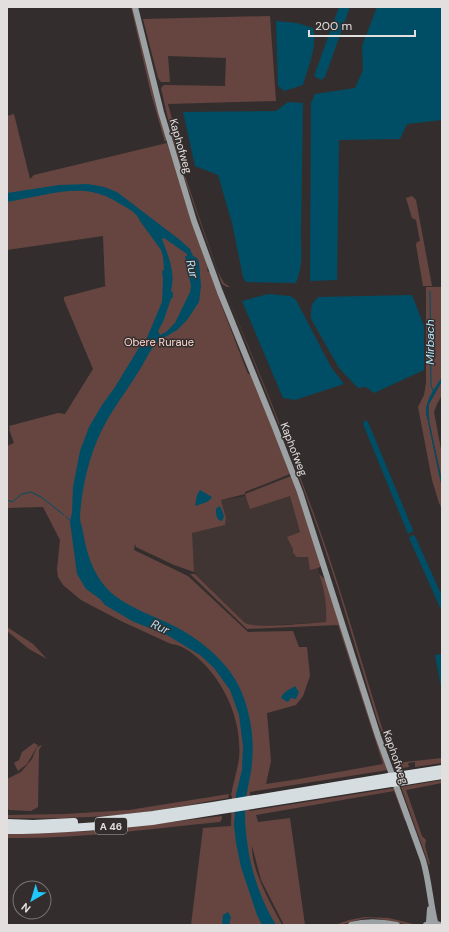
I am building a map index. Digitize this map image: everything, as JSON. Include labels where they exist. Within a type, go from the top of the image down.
[{"type":"highway","name":"A 46","points":[[7,830],[41,830],[112,826],[394,779],[442,769]]},
{"type":"highway","name":"A 46","points":[[394,779],[442,775]]},
{"type":"highway","name":"A 46","points":[[7,823],[33,824],[111,820],[214,809]]},
{"type":"main road","name":"Kaphofweg","points":[[135,7],[161,112],[194,221],[220,292],[300,492],[378,736],[423,860],[428,880],[432,924]]},
{"type":"main road","points":[[351,925],[377,922],[397,925]]},
{"type":"shaded area","points":[[246,496],[250,508],[290,496],[300,532],[288,537],[316,556],[327,605],[326,622],[259,626],[247,625],[194,572],[191,533],[225,525],[226,518],[221,500]]},
{"type":"green space","points":[[131,7],[133,7],[167,139],[165,142],[151,94]]},
{"type":"green space","points":[[270,16],[276,101],[168,104],[178,141],[175,144],[182,169],[172,137],[161,88],[164,85],[225,86],[226,58],[168,56],[170,82],[161,82],[158,78],[143,19]]},
{"type":"green space","name":"Obere Ruraue","points":[[14,114],[30,179],[34,175],[167,143],[208,268],[208,272],[210,271],[250,371],[249,372],[217,294],[248,374],[252,374],[290,474],[245,492],[245,494],[221,500],[226,518],[225,525],[192,533],[194,572],[174,565],[136,547],[135,544],[134,550],[188,576],[248,632],[293,631],[299,647],[307,647],[310,676],[303,696],[296,705],[267,713],[271,761],[266,784],[383,764],[338,625],[247,629],[190,574],[195,574],[245,623],[259,626],[326,622],[325,598],[319,574],[327,581],[388,770],[250,792],[249,811],[394,788],[407,820],[405,821],[394,791],[256,815],[258,822],[290,818],[305,925],[284,925],[261,880],[252,846],[258,876],[282,925],[191,925],[203,828],[231,826],[231,795],[239,759],[238,733],[232,708],[220,684],[213,674],[189,651],[121,621],[81,600],[63,585],[58,577],[57,569],[60,540],[43,507],[7,508],[7,446],[14,443],[9,426],[58,413],[65,414],[93,369],[64,297],[106,286],[103,236],[7,250],[7,116]]},
{"type":"green space","points":[[185,176],[218,272],[224,283],[230,287],[222,284],[184,177]]},
{"type":"green space","points":[[412,196],[416,200],[432,286],[423,286],[416,245],[417,242],[420,241],[416,220],[412,218],[406,198]]},
{"type":"green space","points":[[426,287],[442,287],[442,377],[427,404],[426,412],[442,488],[442,509],[432,480],[418,407],[424,395],[426,383]]},
{"type":"green space","points":[[226,292],[278,419],[315,516],[392,759],[377,719],[339,592],[318,529],[290,452]]},
{"type":"green space","points":[[442,381],[442,395],[434,412],[442,455],[442,481],[428,416],[429,404]]},
{"type":"green space","points":[[293,476],[321,566],[310,570],[308,557],[297,557],[293,553],[293,549],[287,537],[300,532],[290,496],[250,509],[245,494]]},
{"type":"green space","points":[[7,627],[33,644],[47,659],[29,649],[7,631]]},
{"type":"green space","points":[[34,743],[38,745],[27,764],[18,771],[14,763],[19,760],[22,752]]},
{"type":"green space","points":[[42,745],[39,750],[38,807],[31,811],[9,810],[7,807],[7,779],[21,772],[32,759],[37,747]]},
{"type":"green space","points":[[442,758],[442,763],[415,767],[415,762],[408,763],[409,767],[394,769],[395,763]]},
{"type":"green space","points":[[442,780],[442,783],[406,790],[422,836],[426,840],[425,846],[429,865],[401,787]]},
{"type":"green space","points":[[229,794],[228,798],[165,809],[110,816],[76,818],[7,818],[7,815],[65,814],[129,810]]},
{"type":"green space","points":[[222,816],[220,822],[87,835],[7,838],[7,834],[94,831]]},
{"type":"green space","points":[[365,917],[389,918],[417,925],[368,918],[335,925],[349,920]]},
{"type":"water","points":[[339,7],[350,7],[325,77],[321,80],[314,76]]},
{"type":"water","points":[[377,7],[442,7],[442,120],[407,124],[400,139],[339,140],[337,280],[310,281],[311,103],[315,94],[355,88],[363,70],[362,46]]},
{"type":"water","points":[[276,21],[297,23],[313,28],[314,35],[312,56],[303,85],[284,91],[278,86]]},
{"type":"water","points":[[288,102],[303,103],[301,257],[299,272],[296,283],[246,282],[243,277],[232,223],[218,175],[195,166],[183,112],[276,111]]},
{"type":"water","name":"Rur","points":[[88,184],[104,187],[117,192],[180,240],[190,249],[193,256],[197,258],[199,262],[201,286],[199,302],[187,320],[177,330],[160,340],[153,347],[101,432],[86,474],[80,520],[90,561],[97,575],[111,593],[130,606],[176,627],[196,639],[215,655],[231,673],[242,693],[248,712],[253,741],[251,771],[245,806],[245,826],[249,855],[262,898],[276,925],[262,925],[257,915],[241,867],[236,843],[234,825],[236,794],[242,770],[243,746],[239,715],[230,690],[214,668],[200,655],[167,635],[132,621],[105,605],[100,599],[86,589],[77,574],[70,522],[73,487],[80,451],[89,427],[102,405],[140,346],[145,342],[162,302],[162,271],[164,270],[161,250],[135,213],[106,196],[86,191],[75,191],[52,193],[7,202],[7,193],[59,185]],"holes":[[[164,238],[187,254],[187,256],[185,256],[191,286],[190,292],[175,323],[166,332],[160,335],[158,331],[173,297],[173,293],[171,291],[173,277],[172,271],[162,239]]]},
{"type":"water","points":[[268,294],[290,296],[296,300],[331,367],[344,384],[295,400],[283,398],[242,301]]},
{"type":"water","points":[[412,295],[424,326],[424,370],[374,393],[366,387],[358,388],[339,368],[311,319],[312,304],[318,297]]},
{"type":"water","points":[[442,377],[442,381],[429,404],[428,416],[442,481],[442,488],[426,407],[429,398]]},
{"type":"water","points":[[365,420],[368,422],[413,530],[408,534],[363,424]]},
{"type":"water","points":[[200,490],[212,497],[207,502],[195,506],[197,495]]},
{"type":"water","points":[[219,506],[224,516],[222,521],[217,518],[216,515],[216,509]]},
{"type":"water","points":[[412,535],[415,536],[442,596],[442,612],[409,538]]},
{"type":"water","points":[[442,654],[442,692],[435,655]]},
{"type":"water","points":[[296,686],[299,692],[296,699],[291,698],[288,702],[281,698],[285,692]]},
{"type":"water","points":[[228,912],[231,917],[229,925],[222,925],[223,915]]},
{"type":"waterway","name":"Mirbach","points":[[430,291],[431,385],[433,391]]},
{"type":"waterway","points":[[428,412],[429,419]]},
{"type":"waterway","points":[[7,500],[12,502],[22,494],[31,492],[41,497],[64,515]]},
{"type":"waterway","points":[[66,517],[71,521]]}]
